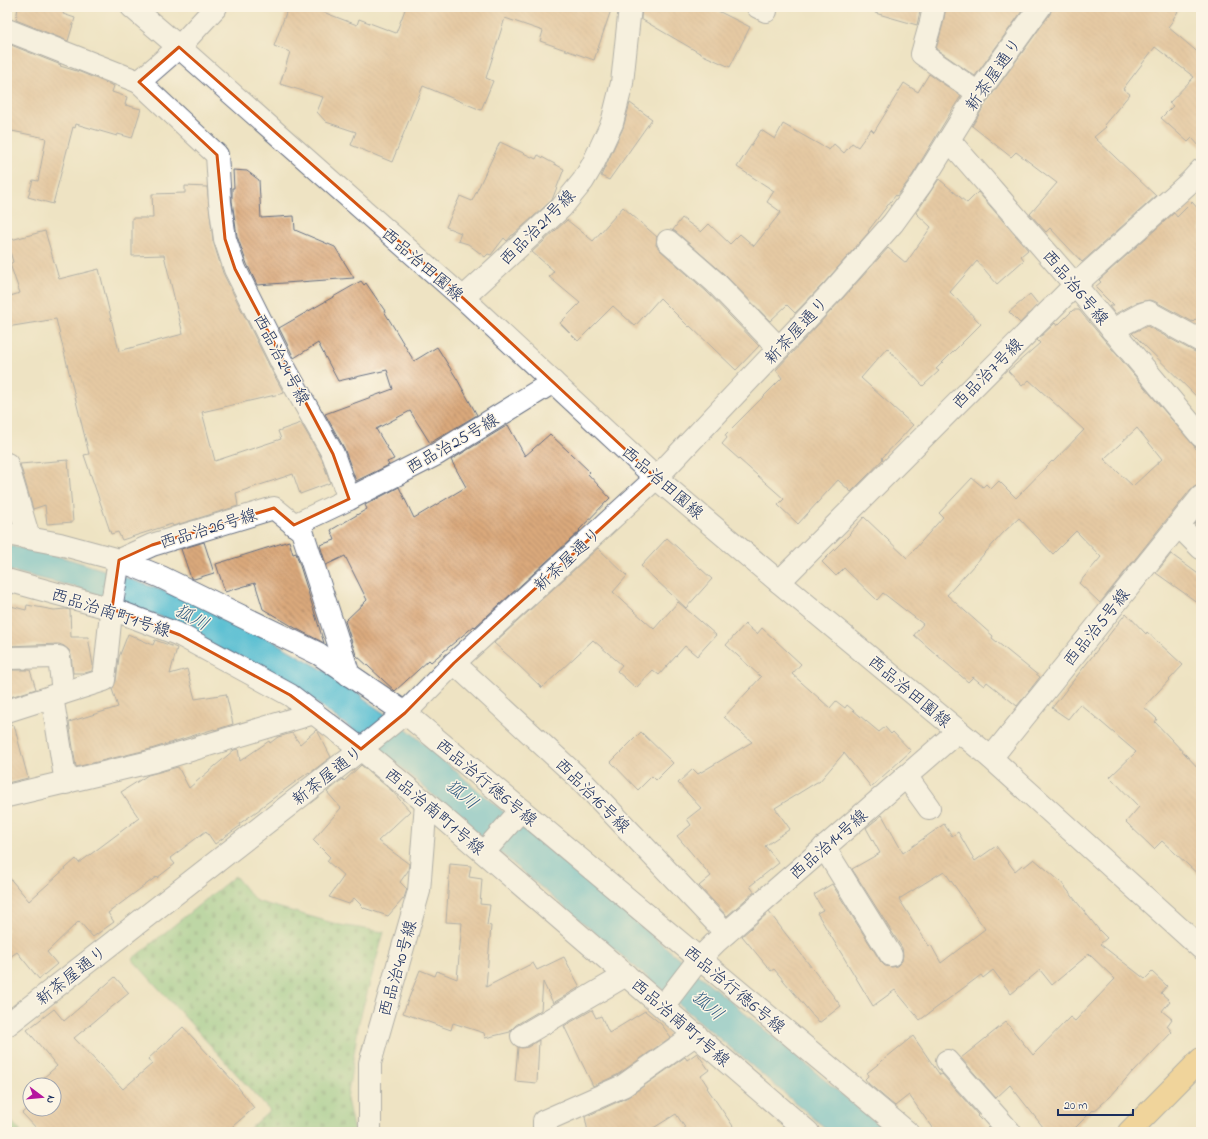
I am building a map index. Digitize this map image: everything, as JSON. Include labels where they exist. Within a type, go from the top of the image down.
[{"type":"main road","points":[[1129,1132],[1201,1059]]},
{"type":"street","name":"西品治田園線","points":[[132,7],[463,298],[656,478],[991,758],[1201,948]]},
{"type":"street","points":[[7,30],[139,82],[179,47],[216,7]]},
{"type":"street","name":"西品治21号線","points":[[463,298],[561,208],[583,181],[593,164],[612,123],[622,83],[630,7]]},
{"type":"street","points":[[934,7],[922,54],[978,93]]},
{"type":"street","name":"新茶屋通り","points":[[7,1025],[405,713],[454,663],[656,478],[833,291],[893,223],[922,183],[978,93],[1040,7]]},
{"type":"street","name":"西品治24号線","points":[[139,82],[217,155],[220,202],[225,239],[236,270],[284,367],[333,454],[349,499]]},
{"type":"street","name":"西品治6号線","points":[[949,140],[1075,285],[1201,436]]},
{"type":"street","name":"西品治7号線","points":[[779,582],[1075,285],[1197,182]]},
{"type":"street","points":[[668,241],[716,282],[779,348]]},
{"type":"street","points":[[1112,330],[1148,312],[1201,341]]},
{"type":"street","name":"西品治25号線","points":[[349,499],[437,454],[553,382]]},
{"type":"street","points":[[7,464],[29,538]]},
{"type":"street","name":"西品治5号線","points":[[991,758],[1201,497]]},
{"type":"street","points":[[349,499],[294,525],[302,531],[349,675]]},
{"type":"street","name":"西品治26号線","points":[[118,565],[152,544],[274,508],[294,525]]},
{"type":"street","points":[[1178,525],[1201,548]]},
{"type":"street","name":"西品治行徳6号線","points":[[7,534],[60,544],[118,565],[161,577],[319,654],[405,713],[521,810],[697,962],[907,1132]]},
{"type":"street","points":[[7,710],[104,680],[118,565]]},
{"type":"street","name":"西品治南町1号線","points":[[7,580],[112,606],[180,635],[290,695],[361,749],[484,852],[626,975],[665,1003],[696,1034],[808,1132]]},
{"type":"street","points":[[7,658],[59,657],[58,694],[66,783]]},
{"type":"street","name":"西品治16号線","points":[[454,663],[582,781],[726,933]]},
{"type":"street","points":[[7,796],[154,761],[314,713]]},
{"type":"street","name":"西品治14号線","points":[[665,1003],[697,962],[716,942],[958,731]]},
{"type":"street","points":[[906,776],[929,808]]},
{"type":"street","name":"西品治40号線","points":[[370,1132],[370,1063],[419,891],[426,803]]},
{"type":"street","points":[[484,852],[521,810]]},
{"type":"street","points":[[824,848],[891,955]]},
{"type":"street","points":[[522,1036],[626,975]]},
{"type":"street","points":[[544,1132],[544,1121],[623,1086],[696,1034]]},
{"type":"street","points":[[947,1061],[1010,1132]]},
{"type":"highlighted area","points":[[179,47],[463,298],[656,478],[454,663],[405,713],[361,749],[290,695],[180,635],[112,609],[119,560],[152,545],[274,508],[294,525],[349,499],[333,454],[235,269],[225,239],[217,155],[139,82]]},
{"type":"green space","points":[[235,876],[256,901],[340,925],[384,932],[359,1022],[347,1099],[354,1132],[246,1132],[270,1111],[132,959]]},
{"type":"green space","points":[[7,1116],[21,1132],[7,1132]]},
{"type":"water","name":"狐川","points":[[7,545],[65,558],[101,569],[204,607],[264,636],[325,671],[363,696],[362,698],[408,730],[487,798],[887,1132],[830,1132],[387,755],[311,699],[159,616],[79,588],[7,570]]},
{"type":"building","points":[[18,7],[66,7],[63,14],[75,18],[68,41],[16,20]]},
{"type":"building","points":[[288,7],[310,7],[357,25],[359,19],[396,33],[406,7],[612,7],[594,60],[540,41],[543,31],[505,18],[486,78],[493,81],[481,110],[423,86],[392,162],[351,145],[356,132],[326,122],[317,112],[323,97],[280,84],[290,52],[274,46]]},
{"type":"building","points":[[642,7],[710,7],[750,27],[730,67],[703,55],[641,19]]},
{"type":"building","points":[[876,7],[921,7],[917,25],[875,13]]},
{"type":"building","points":[[946,7],[1025,7],[975,76],[936,49]]},
{"type":"building","points":[[1052,7],[1181,7],[1168,27],[1201,55],[1201,148],[1192,138],[1188,142],[1161,118],[1173,106],[1169,103],[1194,77],[1155,47],[1123,89],[1130,94],[1104,125],[1106,127],[1094,137],[1156,196],[1082,262],[1050,228],[1046,232],[1030,214],[1057,183],[1016,152],[1011,157],[972,126],[988,100],[1050,14]]},
{"type":"building","points":[[11,45],[61,65],[60,66],[80,72],[114,86],[112,92],[127,97],[125,105],[141,109],[132,138],[118,134],[117,136],[76,124],[75,128],[73,127],[53,204],[28,197],[33,180],[38,181],[46,138],[7,130],[7,62]]},
{"type":"building","points":[[929,74],[961,96],[912,176],[897,196],[896,195],[891,201],[868,231],[869,232],[795,313],[787,305],[770,321],[724,274],[673,230],[682,218],[701,232],[709,224],[730,244],[740,234],[754,246],[781,212],[767,202],[774,191],[737,167],[761,130],[775,139],[783,124],[829,150],[834,144],[844,153],[852,143],[858,147],[871,129],[874,132],[904,83],[918,92]]},
{"type":"building","points":[[630,103],[652,119],[609,180],[601,176],[623,128]]},
{"type":"building","points":[[500,142],[536,159],[538,155],[564,169],[552,200],[507,241],[504,238],[491,255],[488,254],[485,257],[468,244],[458,241],[461,233],[446,227],[460,196],[472,201]]},
{"type":"building","points":[[233,170],[247,171],[259,180],[261,218],[294,216],[295,230],[335,247],[354,278],[257,285],[247,264],[237,236],[232,201],[232,188],[234,188]]},
{"type":"building","points":[[939,179],[967,203],[978,192],[1028,250],[1021,256],[1024,260],[997,284],[977,261],[950,292],[981,324],[936,369],[939,371],[923,386],[887,348],[861,378],[913,425],[851,492],[838,480],[798,524],[778,505],[784,499],[722,444],[727,438],[725,435],[782,378],[776,370],[888,248],[906,263],[931,227],[916,213]]},
{"type":"building","points":[[185,186],[207,187],[213,241],[223,273],[284,393],[202,412],[215,461],[281,439],[278,431],[301,423],[322,459],[330,483],[300,494],[293,474],[236,493],[238,506],[173,526],[172,524],[122,540],[118,532],[111,534],[84,455],[89,454],[56,319],[7,327],[7,297],[20,293],[10,264],[13,262],[7,241],[45,231],[59,279],[99,269],[119,351],[183,334],[164,255],[132,256],[132,218],[153,218],[152,194],[185,193]]},
{"type":"building","points":[[1192,202],[1201,212],[1201,314],[1193,322],[1154,301],[1149,300],[1136,303],[1115,314],[1109,306],[1114,306],[1095,287],[1101,282],[1099,280],[1174,213],[1177,217]]},
{"type":"building","points":[[623,207],[657,237],[656,245],[660,250],[707,292],[759,346],[736,370],[660,298],[635,326],[613,306],[578,341],[560,323],[580,303],[549,277],[554,271],[532,252],[567,220],[593,241]]},
{"type":"building","points":[[361,281],[364,285],[366,283],[385,311],[414,361],[437,347],[477,415],[430,443],[410,411],[376,429],[394,459],[387,462],[389,465],[356,481],[344,448],[325,414],[393,389],[387,370],[338,381],[318,343],[294,358],[279,328]]},
{"type":"building","points":[[1030,294],[1038,304],[1020,323],[1009,312]]},
{"type":"building","points":[[1073,310],[1079,310],[1201,456],[1201,485],[1191,489],[1100,603],[1079,583],[1101,557],[1076,531],[1053,554],[1019,518],[1004,532],[947,595],[993,636],[992,638],[1040,677],[1017,706],[987,682],[984,686],[973,677],[968,682],[914,635],[923,624],[883,593],[877,600],[844,568],[836,576],[822,562],[850,534],[864,517],[907,558],[943,517],[939,513],[972,478],[983,487],[986,484],[991,489],[999,481],[1016,498],[1052,461],[1053,462],[1084,430],[1029,380],[1022,386],[1008,371],[1040,343],[1037,340],[1055,323],[1057,326]],"holes":[[[1137,428],[1162,459],[1133,486],[1104,459]]]},
{"type":"building","points":[[1147,326],[1195,352],[1201,353],[1201,401],[1132,333]]},
{"type":"building","points":[[508,425],[525,456],[550,434],[590,472],[588,474],[610,498],[579,530],[580,531],[475,627],[474,626],[431,662],[429,660],[395,691],[356,655],[345,621],[367,600],[345,556],[326,565],[320,545],[335,540],[331,530],[367,509],[365,505],[399,487],[414,518],[466,487],[451,460]]},
{"type":"building","points":[[68,460],[73,522],[47,524],[45,505],[33,509],[20,464]]},
{"type":"building","points":[[1201,517],[1201,530],[1195,524]]},
{"type":"building","points":[[667,538],[712,579],[686,608],[641,566]]},
{"type":"building","points":[[289,541],[293,554],[296,553],[324,643],[263,609],[255,583],[225,592],[216,564]]},
{"type":"building","points":[[204,542],[214,573],[194,579],[191,578],[181,549]]},
{"type":"building","points":[[598,548],[627,576],[613,592],[654,629],[678,602],[716,635],[697,656],[685,646],[659,675],[653,670],[636,688],[617,671],[622,665],[593,640],[542,688],[494,643]]},
{"type":"building","points":[[1171,554],[1201,576],[1201,605],[1156,573]]},
{"type":"building","points":[[7,605],[26,610],[27,605],[54,610],[70,610],[71,637],[88,637],[93,665],[92,671],[85,673],[73,673],[69,650],[59,644],[7,646]]},
{"type":"building","points":[[1126,613],[1146,634],[1147,632],[1183,665],[1144,707],[1157,719],[1155,722],[1201,771],[1201,877],[1162,841],[1154,849],[1126,822],[1139,807],[1110,777],[1136,752],[1080,704],[1068,719],[1052,708]]},
{"type":"building","points":[[745,624],[757,634],[762,628],[801,664],[792,674],[830,708],[836,701],[845,708],[847,705],[879,732],[885,727],[891,734],[893,732],[911,751],[871,787],[844,753],[819,782],[775,808],[790,829],[765,846],[779,863],[750,886],[754,892],[727,916],[699,886],[711,876],[677,836],[691,825],[687,819],[701,808],[678,783],[693,769],[698,774],[752,742],[724,717],[761,677],[726,645]]},
{"type":"building","points":[[128,634],[153,645],[155,640],[177,648],[170,674],[187,669],[195,699],[226,694],[233,724],[151,749],[76,767],[69,722],[118,707],[112,689],[116,681],[119,657]]},
{"type":"building","points":[[7,670],[30,670],[36,689],[7,698]]},
{"type":"building","points":[[14,725],[28,778],[7,783],[7,726]]},
{"type":"building","points":[[316,730],[331,757],[260,808],[239,824],[240,826],[215,844],[206,831],[170,858],[175,864],[108,913],[114,922],[93,937],[79,921],[47,952],[57,964],[39,979],[17,952],[7,959],[7,875],[29,901],[76,859],[79,863],[139,818],[121,792],[148,775],[178,767],[189,788],[234,750],[238,749],[240,761],[269,741],[270,743],[278,737],[292,733],[300,744]]},
{"type":"building","points":[[641,732],[673,763],[656,780],[652,776],[638,790],[611,762]]},
{"type":"building","points":[[361,765],[392,791],[410,811],[378,841],[409,864],[408,871],[400,882],[407,889],[404,898],[388,916],[364,908],[354,898],[349,904],[329,897],[344,876],[327,861],[330,857],[313,840],[341,808],[327,792],[343,779],[344,781]]},
{"type":"building","points":[[882,815],[903,853],[944,824],[952,836],[958,832],[975,861],[996,846],[1015,871],[1022,865],[1024,867],[1034,859],[1061,882],[1107,938],[1100,944],[1145,979],[1152,972],[1167,986],[1161,993],[1170,1001],[1162,1011],[1172,1019],[1167,1026],[1172,1032],[1134,1072],[1133,1071],[1110,1097],[1094,1111],[1093,1110],[1071,1132],[1047,1132],[1010,1085],[996,1098],[961,1058],[1006,1022],[1033,1055],[1070,1017],[1075,1021],[1115,979],[1089,954],[1052,985],[1040,970],[1011,994],[993,970],[983,978],[981,975],[920,1020],[895,990],[873,1006],[817,913],[823,910],[814,895],[832,884],[881,962],[885,966],[892,967],[897,966],[902,961],[902,948],[852,869],[880,853],[866,828]],"holes":[[[944,871],[985,929],[941,963],[931,945],[929,946],[899,899]]]},
{"type":"building","points":[[450,864],[471,866],[469,877],[482,879],[480,904],[490,905],[487,925],[491,926],[486,987],[533,963],[537,970],[564,957],[580,987],[553,1003],[543,982],[541,1010],[516,1025],[510,1032],[485,1038],[484,1033],[453,1023],[451,1030],[403,1013],[420,970],[435,976],[437,971],[457,979],[462,923],[446,922]]},
{"type":"building","points":[[769,912],[841,1006],[819,1023],[774,969],[771,971],[742,936]]},
{"type":"building","points":[[115,977],[129,993],[74,1038],[123,1089],[152,1064],[148,1059],[183,1027],[235,1083],[254,1108],[226,1132],[40,1132],[26,1117],[62,1117],[62,1077],[44,1077],[57,1066],[27,1030],[54,1009],[64,1021]]},
{"type":"building","points":[[592,1010],[596,1018],[601,1016],[609,1033],[645,1011],[661,1024],[671,1037],[617,1075],[593,1086],[564,1026]]},
{"type":"building","points":[[913,1036],[940,1075],[942,1074],[978,1115],[977,1116],[993,1132],[935,1132],[909,1095],[895,1106],[869,1084],[865,1079],[868,1076],[867,1073]]},
{"type":"building","points":[[539,1040],[537,1083],[515,1081],[518,1047],[528,1047]]},
{"type":"building","points":[[697,1053],[709,1070],[701,1076],[708,1087],[707,1088],[737,1132],[688,1132],[676,1114],[647,1132],[588,1132],[585,1117],[628,1097],[685,1057],[687,1060]]}]
